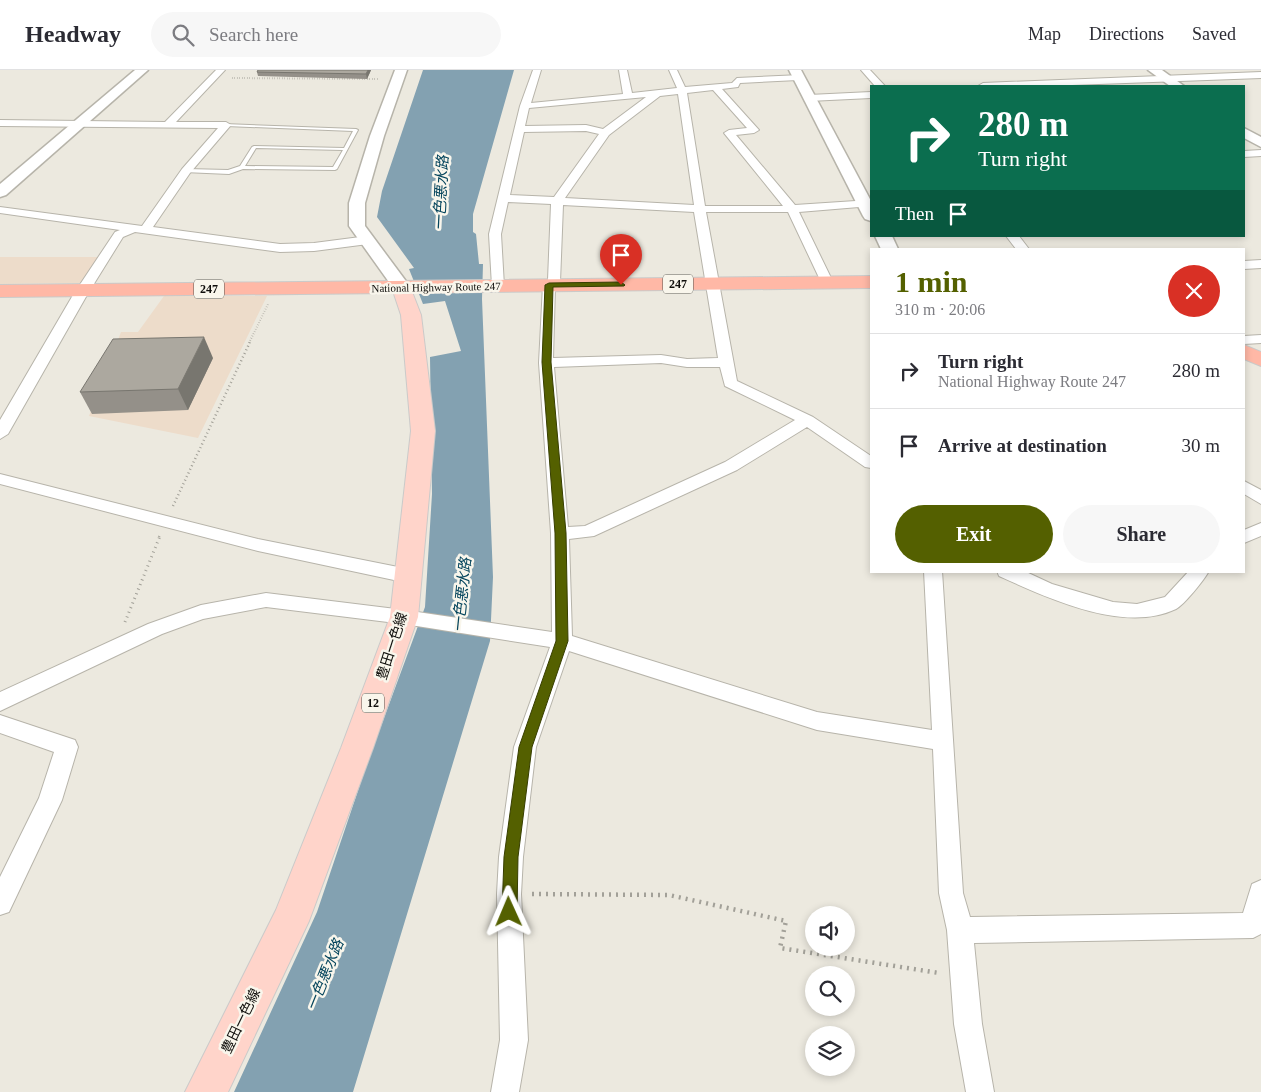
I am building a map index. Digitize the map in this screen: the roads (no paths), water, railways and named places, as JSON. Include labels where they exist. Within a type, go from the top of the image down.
[{"type":"highway","name":"National Highway Route 247","points":[[0,290],[409,288],[870,282]]},
{"type":"highway","points":[[1245,352],[1261,360]]},
{"type":"main road","name":"豊田一色線","points":[[206,1092],[290,921],[357,748],[412,618],[408,576],[423,431],[409,288]]},
{"type":"street","points":[[0,192],[142,70]]},
{"type":"street","points":[[167,125],[221,70]]},
{"type":"street","points":[[401,70],[357,203],[358,226],[409,288]]},
{"type":"street","points":[[491,287],[495,234],[525,106],[537,70]]},
{"type":"street","points":[[623,70],[628,95]]},
{"type":"street","points":[[673,70],[682,90],[698,209],[730,383],[807,420],[870,462]]},
{"type":"street","points":[[752,70],[759,80]]},
{"type":"street","points":[[865,70],[879,85]]},
{"type":"street","points":[[1154,70],[1176,85]]},
{"type":"street","points":[[504,198],[698,209],[869,208],[796,73],[759,80],[737,81],[735,85],[525,106]]},
{"type":"street","points":[[1006,85],[1261,75]]},
{"type":"street","points":[[715,87],[754,130],[729,133],[792,209],[828,284]]},
{"type":"street","points":[[504,1092],[514,1040],[508,894],[525,747],[562,641],[560,533],[546,362],[549,285],[554,282],[557,201],[605,133],[657,93]]},
{"type":"street","points":[[809,98],[870,95]]},
{"type":"street","points":[[0,123],[226,125]]},
{"type":"street","points":[[0,434],[6,416],[119,235],[139,229],[226,125]]},
{"type":"street","points":[[520,129],[586,128],[605,133]]},
{"type":"street","points":[[1245,133],[1261,144]]},
{"type":"street","points":[[1245,154],[1261,153]]},
{"type":"street","points":[[0,210],[280,248],[314,247],[368,240]]},
{"type":"street","points":[[1013,237],[1022,248]]},
{"type":"street","points":[[1245,265],[1261,264]]},
{"type":"street","points":[[1245,340],[1261,339]]},
{"type":"street","points":[[546,362],[661,359],[687,363],[726,362]]},
{"type":"street","points":[[560,533],[588,532],[731,466],[807,420]]},
{"type":"street","points":[[0,479],[258,545],[408,576]]},
{"type":"street","points":[[1245,487],[1261,498]]},
{"type":"street","points":[[1245,537],[1261,529]]},
{"type":"street","points":[[933,573],[951,893],[960,930],[968,1024],[980,1092]]},
{"type":"street","points":[[1010,573],[1046,589],[1113,609],[1137,611],[1171,603],[1198,573]]},
{"type":"street","points":[[0,702],[155,629],[201,612],[266,600],[514,632],[562,641],[818,721],[944,741]]},
{"type":"street","points":[[0,724],[67,747],[50,800],[0,903]]},
{"type":"street","points":[[960,930],[1253,925],[1261,892]]},
{"type":"lane","points":[[186,171],[230,172],[242,167],[335,169],[356,130],[226,125]]},
{"type":"lane","points":[[242,167],[254,147],[346,149]]},
{"type":"water","name":"一色悪水路","points":[[423,70],[514,70],[473,214],[473,232],[476,234],[479,264],[483,264],[482,299],[493,577],[490,641],[353,1092],[234,1092],[317,912],[367,764],[425,607],[432,494],[430,357],[461,351],[445,301],[423,304],[409,269],[414,268],[377,217],[382,191]]}]
